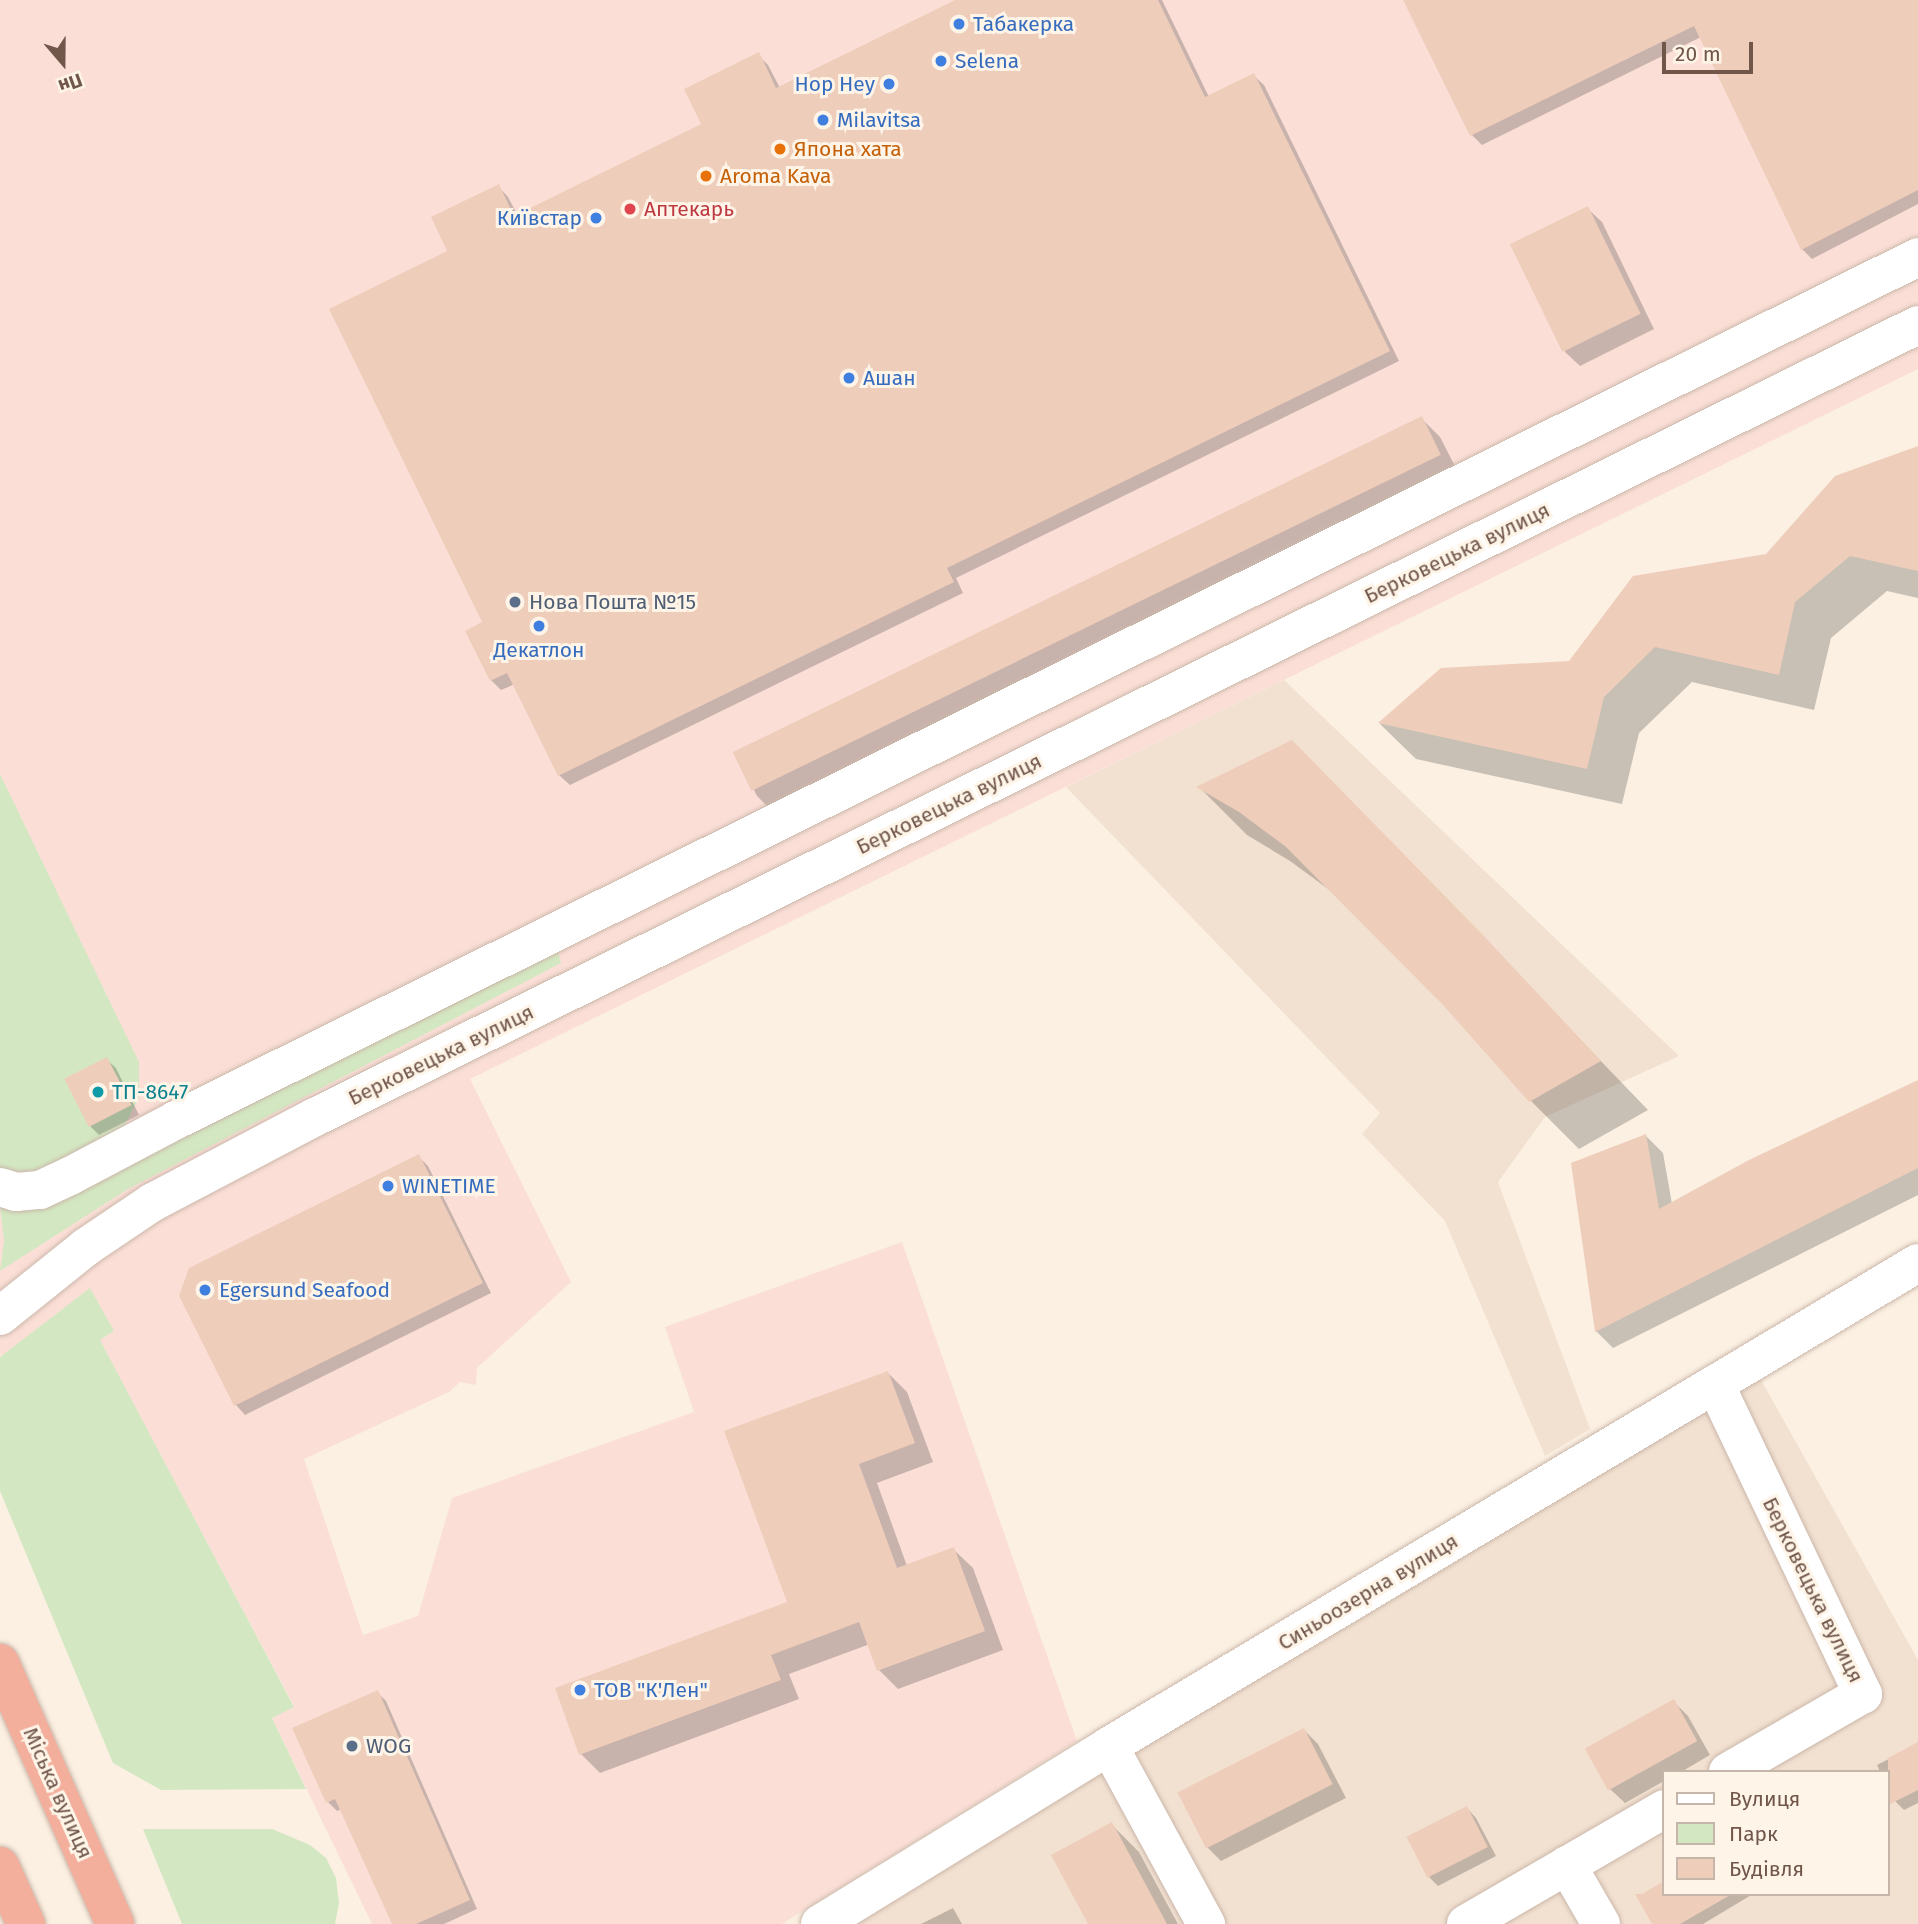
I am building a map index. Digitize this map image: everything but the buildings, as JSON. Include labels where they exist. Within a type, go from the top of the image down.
[{"type":"highway","name":"Міська вулиця","points":[[0,1663],[115,1924]]},
{"type":"highway","points":[[0,1866],[26,1924]]},
{"type":"street","points":[[0,1187],[16,1192],[40,1189],[70,1176],[176,1120],[1918,257]]},
{"type":"street","name":"Берковецька вулиця","points":[[0,1316],[86,1247],[153,1202],[315,1117],[1918,325]]},
{"type":"street","name":"Синьоозерна вулиця","points":[[820,1924],[1109,1746],[1918,1263]]},
{"type":"street","name":"Берковецька вулиця","points":[[1715,1384],[1863,1693],[1731,1770]]},
{"type":"street","points":[[1109,1746],[1206,1924]]},
{"type":"street","points":[[1466,1924],[1662,1810]]},
{"type":"street","points":[[1567,1865],[1601,1924]]},
{"type":"shaded area","points":[[0,0],[1918,0],[1918,369],[470,1079],[571,1282],[477,1368],[476,1385],[460,1382],[449,1392],[304,1459],[363,1635],[418,1616],[452,1498],[694,1412],[665,1327],[902,1242],[1077,1741],[782,1924],[372,1924],[272,1718],[294,1706],[99,1340],[114,1331],[3,1361],[0,1354]]},
{"type":"shaded area","points":[[1284,680],[1679,1056],[1545,1117],[1498,1182],[1590,1429],[1545,1456],[1445,1221],[1362,1134],[1380,1113],[1066,787]]},
{"type":"shaded area","points":[[1751,1362],[1918,1660],[1918,1924],[820,1924]]},
{"type":"green space","points":[[0,774],[139,1062],[139,1097],[122,1131],[61,1170],[0,1174]]},
{"type":"green space","points":[[558,952],[561,963],[128,1189],[0,1271],[4,1241],[0,1206]]},
{"type":"green space","points":[[90,1288],[114,1331],[100,1340],[294,1707],[272,1718],[306,1789],[161,1790],[113,1763],[0,1491],[0,1357]]},
{"type":"green space","points":[[143,1829],[272,1829],[310,1845],[326,1858],[336,1878],[339,1903],[335,1924],[182,1924]]},
{"type":"place","name":"Табакерка","points":[[959,24]]},
{"type":"place","name":"Selena","points":[[941,61]]},
{"type":"place","name":"Hop Hey","points":[[889,84]]},
{"type":"place","name":"Milavitsa","points":[[823,120]]},
{"type":"place","name":"Япона хата","points":[[780,149]]},
{"type":"place","name":"Aroma Kava","points":[[706,176]]},
{"type":"place","name":"Аптекарь","points":[[630,209]]},
{"type":"place","name":"Київстар","points":[[596,218]]},
{"type":"place","name":"Ашан","points":[[849,378]]},
{"type":"place","name":"Нова Пошта №15","points":[[515,602]]},
{"type":"place","name":"Декатлон","points":[[539,626]]},
{"type":"place","name":"ТП-8647","points":[[98,1092]]},
{"type":"place","name":"WINETIME","points":[[388,1186]]},
{"type":"place","name":"Egersund Seafood","points":[[205,1290]]},
{"type":"place","name":"ТОВ \"К'Лен\"","points":[[580,1690]]},
{"type":"place","name":"WOG","points":[[352,1746]]}]
